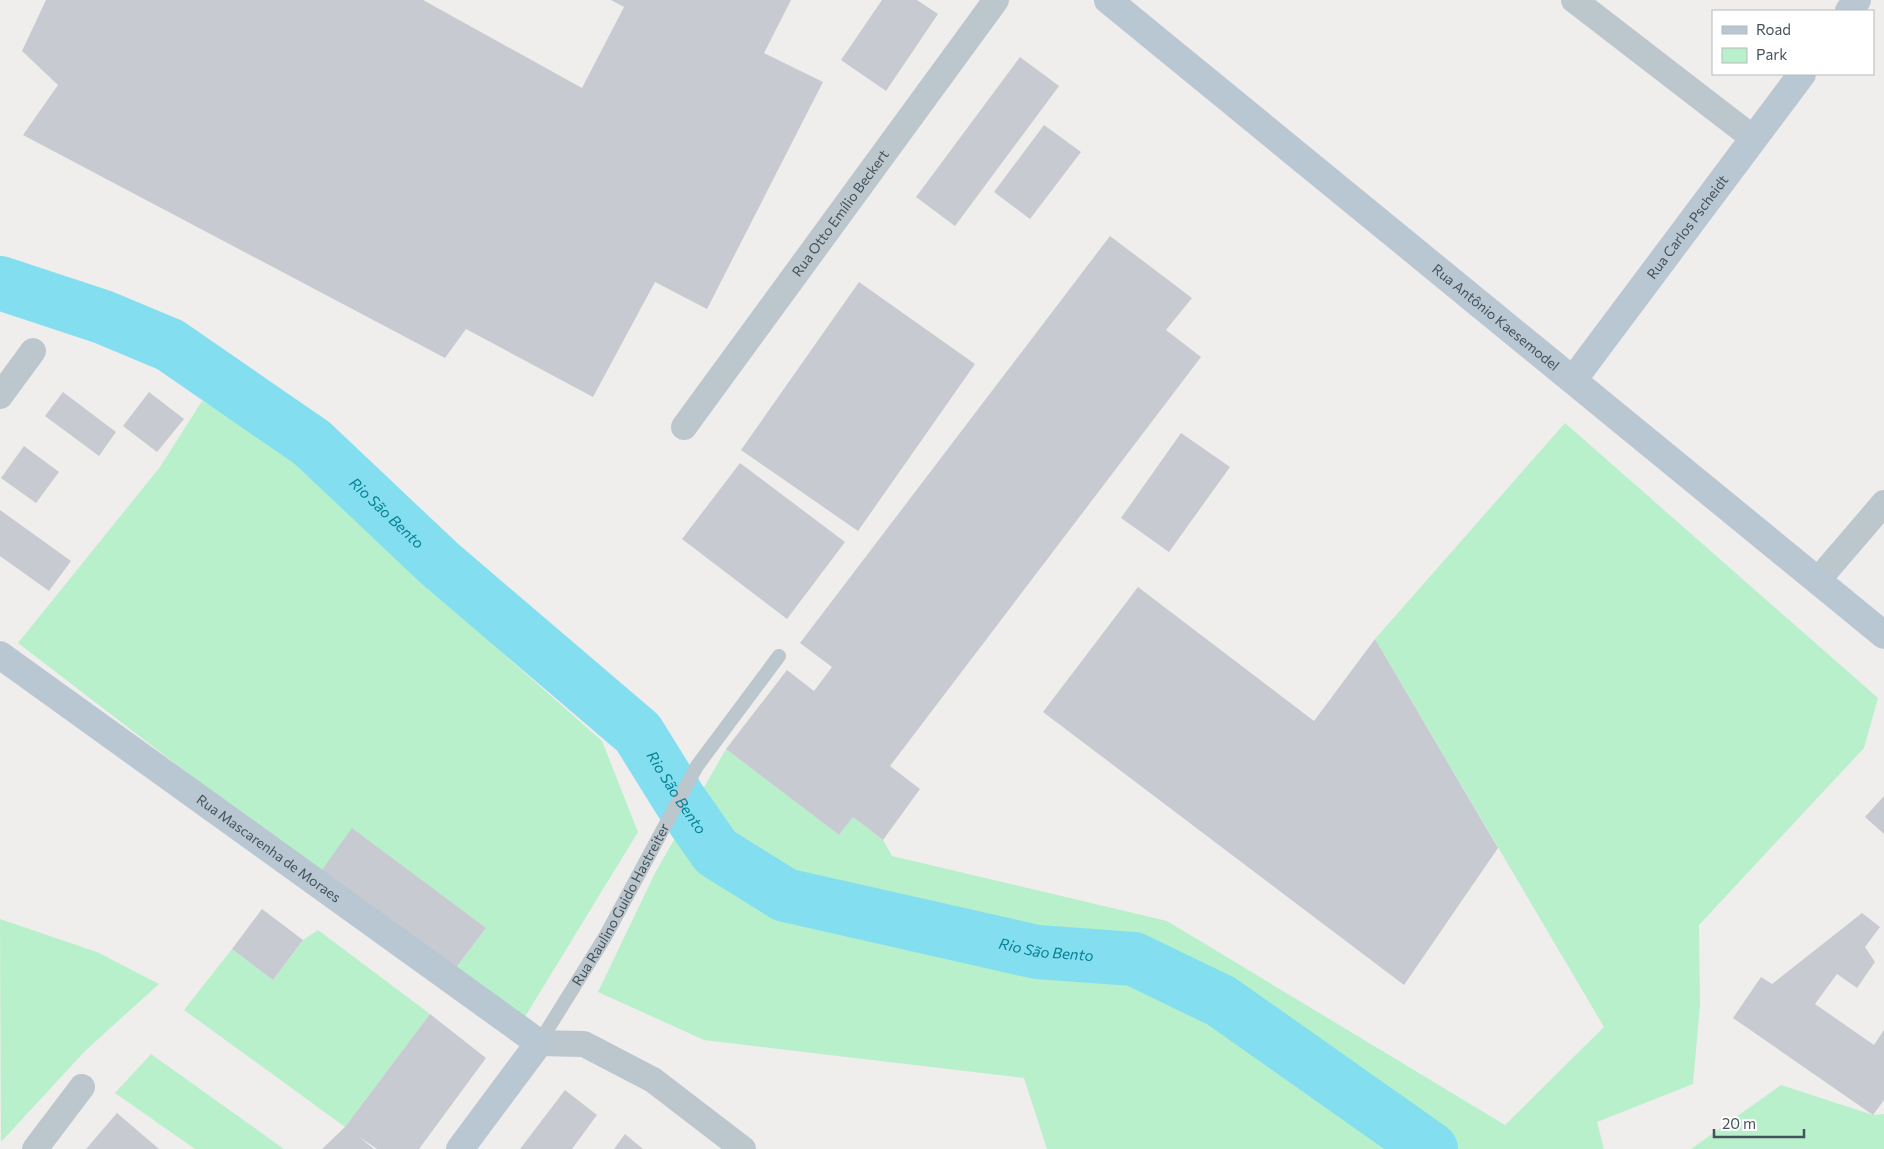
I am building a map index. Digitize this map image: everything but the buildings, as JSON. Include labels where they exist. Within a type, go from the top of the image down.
[{"type":"main road","name":"Rua Antônio Kaesemodel","points":[[1108,0],[1884,635]]},
{"type":"main road","points":[[1850,10],[1858,0]]},
{"type":"main road","name":"Rua Carlos Pscheidt","points":[[1573,380],[1801,75]]},
{"type":"main road","name":"Rua Mascarenha de Moraes","points":[[0,654],[539,1043]]},
{"type":"main road","name":"Rua Raulino Guido Hastreiter","points":[[460,1149],[539,1043]]},
{"type":"street","name":"Rua Otto Emílio Beckert","points":[[684,427],[996,0]]},
{"type":"street","points":[[1574,0],[1753,138]]},
{"type":"street","points":[[0,396],[33,351]]},
{"type":"street","points":[[1818,580],[1884,503]]},
{"type":"street","points":[[539,1043],[584,1044],[653,1080],[743,1149]]},
{"type":"street","points":[[35,1149],[82,1088]]},
{"type":"lane","name":"Rua Raulino Guido Hastreiter","points":[[539,1043],[605,937],[697,766],[778,656]]},
{"type":"green space","points":[[202,401],[264,434],[401,549],[491,643],[602,741],[638,832],[523,1020],[452,973],[486,928],[353,829],[319,874],[18,643],[160,467]]},
{"type":"green space","points":[[1565,423],[1878,698],[1864,748],[1699,925],[1700,1005],[1693,1084],[1597,1122],[1604,1149],[1047,1149],[1024,1078],[704,1040],[598,992],[655,873],[726,749],[839,835],[853,817],[883,840],[892,856],[1167,921],[1505,1125],[1604,1027],[1375,639]]},
{"type":"green space","points":[[0,919],[97,952],[159,984],[85,1051],[1,1142]]},
{"type":"green space","points":[[318,930],[430,1014],[345,1127],[184,1010],[232,949],[273,980],[303,940]]},
{"type":"green space","points":[[151,1054],[284,1149],[195,1149],[115,1093]]},
{"type":"green space","points":[[1781,1085],[1873,1115],[1884,1114],[1884,1149],[1691,1149]]},
{"type":"waterway","name":"Rio São Bento","points":[[0,283],[103,317],[170,345],[312,443],[439,563],[638,733],[679,799],[716,852],[785,895],[1037,952],[1134,959],[1221,1001],[1431,1149]]}]
